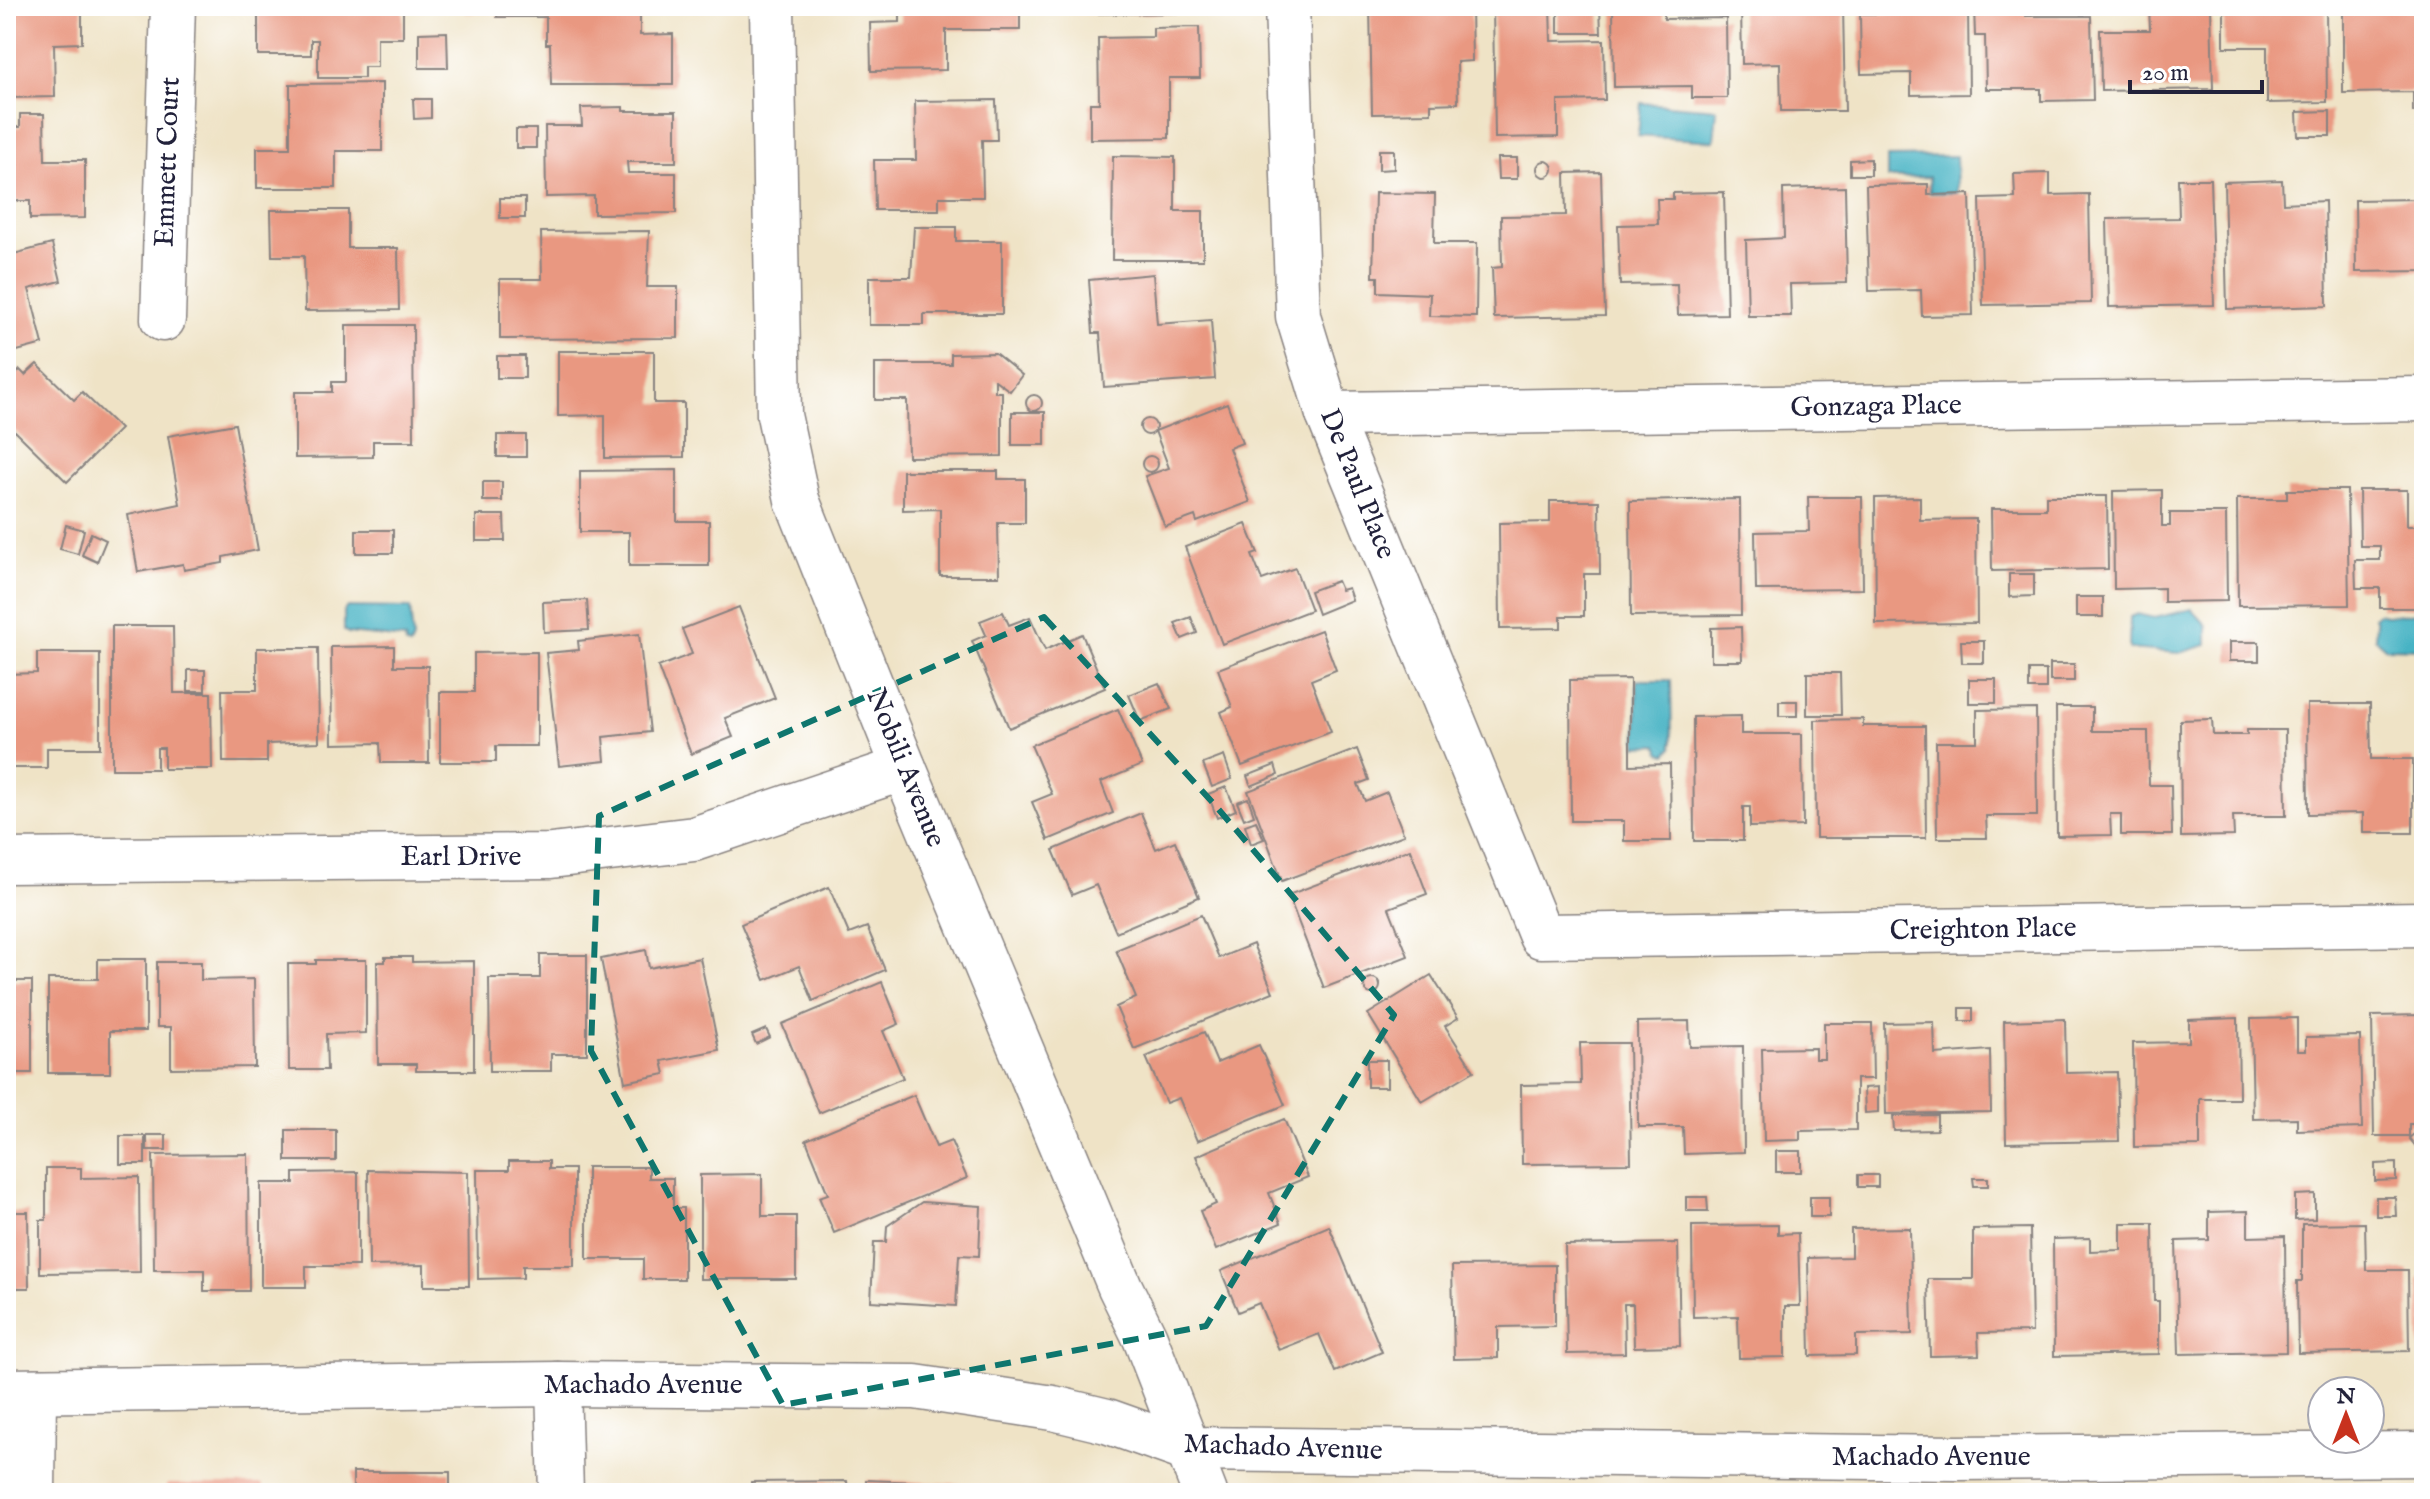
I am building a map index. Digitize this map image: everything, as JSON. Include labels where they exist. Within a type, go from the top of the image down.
[{"type":"street","name":"Emmett Court","points":[[163,319],[173,6]]},
{"type":"street","name":"Nobili Avenue","points":[[772,6],[779,415],[797,500],[904,768],[1120,1287],[1145,1338],[1205,1493]]},
{"type":"street","name":"De Paul Place","points":[[1287,6],[1298,316],[1328,414],[1541,936]]},
{"type":"street","name":"Gonzaga Place","points":[[1328,414],[2424,399]]},
{"type":"street","name":"Earl Drive","points":[[6,861],[551,856],[694,839],[904,768]]},
{"type":"street","name":"Creighton Place","points":[[1541,936],[2424,924]]},
{"type":"street","name":"Machado Avenue","points":[[20,1391],[558,1384],[915,1387],[1053,1408],[1107,1421],[1186,1449],[1958,1475],[2424,1454]]},
{"type":"street","points":[[558,1384],[561,1493]]},
{"type":"street","points":[[20,1391],[33,1493]]},
{"type":"highlighted area","points":[[1044,617],[1214,804],[1394,1015],[1206,1326],[783,1405],[591,1051],[599,816]]},
{"type":"water","points":[[1641,103],[1717,109],[1714,141],[1638,136]]},
{"type":"water","points":[[1956,156],[1957,193],[1930,193],[1929,177],[1887,178],[1887,157]]},
{"type":"water","points":[[347,607],[410,608],[413,639],[410,646],[406,645],[405,639],[348,633],[344,630],[344,611]]},
{"type":"water","points":[[2192,609],[2207,626],[2207,645],[2179,653],[2129,649],[2130,617],[2137,614],[2154,618]]},
{"type":"water","points":[[2378,613],[2424,613],[2424,649],[2386,648],[2375,638],[2374,617]]},
{"type":"water","points":[[1637,680],[1671,680],[1672,748],[1667,754],[1661,753],[1658,745],[1637,746]]},
{"type":"building","points":[[6,6],[82,6],[82,43],[54,44],[55,97],[6,98]]},
{"type":"building","points":[[258,6],[403,6],[403,38],[377,38],[377,67],[364,67],[364,78],[318,78],[318,40],[311,40],[311,55],[258,55]]},
{"type":"building","points":[[465,6],[491,6],[491,13],[465,13]]},
{"type":"building","points":[[497,6],[640,6],[640,35],[673,34],[673,85],[551,85],[546,17],[497,17]]},
{"type":"building","points":[[900,6],[1020,6],[1020,30],[946,30],[946,70],[871,71],[870,23],[900,22]]},
{"type":"building","points":[[1072,6],[1196,6],[1196,13],[1072,14]]},
{"type":"building","points":[[1370,6],[1471,6],[1472,61],[1457,62],[1458,103],[1431,104],[1431,113],[1372,114]]},
{"type":"building","points":[[1493,6],[1550,6],[1551,41],[1604,40],[1605,100],[1558,101],[1558,137],[1495,138]]},
{"type":"building","points":[[1558,6],[1600,6],[1601,33],[1558,33]]},
{"type":"building","points":[[1613,6],[1664,6],[1664,19],[1726,18],[1727,98],[1692,98],[1692,86],[1614,87]]},
{"type":"building","points":[[1741,6],[1843,6],[1845,111],[1781,111],[1780,63],[1742,64]]},
{"type":"building","points":[[1918,6],[1968,6],[1969,94],[1911,95],[1911,73],[1861,74],[1860,14],[1918,13]]},
{"type":"building","points":[[1974,6],[2026,6],[2026,16],[2091,16],[2093,100],[2041,101],[2041,89],[1986,89],[1985,36],[1975,36]]},
{"type":"building","points":[[2149,6],[2211,6],[2213,89],[2101,91],[2100,30],[2150,30]]},
{"type":"building","points":[[2224,6],[2326,6],[2327,102],[2267,103],[2267,47],[2224,47]]},
{"type":"building","points":[[2405,6],[2424,6],[2424,112],[2413,112],[2413,92],[2343,93],[2343,10],[2405,9]]},
{"type":"building","points":[[1199,27],[1200,78],[1169,78],[1169,138],[1090,139],[1090,103],[1099,103],[1098,38],[1153,37],[1153,28]]},
{"type":"building","points":[[447,32],[448,68],[419,68],[419,33]]},
{"type":"building","points":[[382,83],[382,151],[336,151],[336,188],[257,188],[257,148],[290,148],[290,84]]},
{"type":"building","points":[[413,99],[431,99],[431,118],[414,119]]},
{"type":"building","points":[[996,100],[997,140],[982,140],[983,197],[939,197],[939,210],[875,210],[874,160],[916,160],[915,101]]},
{"type":"building","points":[[623,107],[623,111],[676,111],[676,162],[627,162],[628,173],[676,173],[676,213],[594,214],[594,196],[546,197],[545,126],[582,126],[581,108]]},
{"type":"building","points":[[2330,111],[2330,136],[2298,136],[2297,112]]},
{"type":"building","points":[[20,114],[44,114],[45,160],[85,160],[85,218],[30,219],[30,201],[6,201],[6,127],[20,127]]},
{"type":"building","points":[[516,129],[536,129],[536,148],[516,148]]},
{"type":"building","points":[[1379,150],[1394,150],[1394,169],[1379,170]]},
{"type":"building","points":[[1113,156],[1175,157],[1175,211],[1203,211],[1203,260],[1112,260]]},
{"type":"building","points":[[1497,158],[1517,158],[1517,179],[1498,179]]},
{"type":"building","points":[[1871,159],[1871,175],[1850,175],[1850,160]]},
{"type":"building","points":[[1545,161],[1553,169],[1545,177],[1537,169]]},
{"type":"building","points":[[1601,172],[1605,316],[1494,318],[1492,268],[1502,267],[1501,216],[1566,215],[1565,173]]},
{"type":"building","points":[[2050,173],[2050,195],[2089,194],[2091,303],[1983,305],[1980,199],[2015,198],[2014,174]]},
{"type":"building","points":[[2178,179],[2210,179],[2214,305],[2109,307],[2107,219],[2179,218]]},
{"type":"building","points":[[2282,180],[2283,203],[2325,201],[2327,306],[2227,309],[2224,182]]},
{"type":"building","points":[[1928,184],[1928,195],[1970,194],[1973,315],[1922,316],[1921,290],[1869,291],[1866,185]]},
{"type":"building","points":[[1845,187],[1847,283],[1790,284],[1791,316],[1748,316],[1746,240],[1784,238],[1783,189]]},
{"type":"building","points":[[2420,188],[2424,188],[2424,271],[2356,272],[2355,200],[2420,199]]},
{"type":"building","points":[[1724,192],[1727,314],[1678,315],[1677,284],[1620,285],[1618,225],[1658,224],[1657,199],[1673,199],[1673,193]]},
{"type":"building","points":[[1375,193],[1435,194],[1434,243],[1477,243],[1476,317],[1429,316],[1430,294],[1378,292],[1378,277],[1373,277]]},
{"type":"building","points":[[500,198],[525,198],[525,218],[500,218]]},
{"type":"building","points":[[271,210],[348,210],[348,248],[398,248],[399,310],[305,311],[304,256],[272,256]]},
{"type":"building","points":[[914,227],[956,227],[956,241],[1002,241],[1002,314],[924,314],[924,325],[869,325],[869,277],[911,277]]},
{"type":"building","points":[[649,231],[647,287],[678,287],[678,338],[500,339],[500,279],[542,279],[541,232]]},
{"type":"building","points":[[52,244],[61,281],[29,289],[43,344],[6,354],[6,256]]},
{"type":"building","points":[[1153,274],[1157,324],[1211,320],[1215,379],[1104,387],[1100,333],[1093,333],[1089,280]]},
{"type":"building","points":[[346,325],[413,325],[414,441],[373,441],[373,457],[295,458],[295,392],[332,392],[332,382],[346,382]]},
{"type":"building","points":[[558,351],[654,351],[654,403],[684,403],[684,457],[605,458],[605,415],[558,416]]},
{"type":"building","points":[[995,353],[1022,375],[1010,391],[995,380],[995,392],[1002,392],[1002,456],[908,457],[907,400],[875,400],[875,364],[951,364],[951,354]]},
{"type":"building","points":[[497,356],[525,356],[525,378],[497,378]]},
{"type":"building","points":[[37,364],[74,400],[82,392],[120,429],[67,482],[15,431],[6,441],[6,373],[12,378],[20,370],[25,375]]},
{"type":"building","points":[[1034,395],[1040,397],[1040,409],[1034,411],[1028,409],[1026,403],[1028,397]]},
{"type":"building","points":[[1227,403],[1242,443],[1229,448],[1250,502],[1197,522],[1195,516],[1165,527],[1145,476],[1169,468],[1155,431]]},
{"type":"building","points":[[1012,412],[1045,412],[1045,445],[1012,445]]},
{"type":"building","points":[[1148,419],[1154,421],[1154,433],[1148,435],[1142,433],[1140,427],[1142,421]]},
{"type":"building","points":[[235,424],[258,550],[223,557],[223,563],[184,570],[183,564],[138,572],[128,515],[180,504],[168,436]]},
{"type":"building","points":[[497,435],[526,435],[526,457],[497,457]]},
{"type":"building","points":[[1150,456],[1156,458],[1156,470],[1150,472],[1144,470],[1142,464],[1144,458]]},
{"type":"building","points":[[677,470],[677,521],[709,521],[709,566],[629,566],[629,532],[580,532],[580,471]]},
{"type":"building","points":[[903,471],[998,471],[998,479],[1025,479],[1025,523],[998,523],[999,576],[940,576],[940,509],[903,510]]},
{"type":"building","points":[[483,482],[502,482],[502,501],[483,501]]},
{"type":"building","points":[[2162,490],[2162,526],[2170,526],[2170,513],[2226,513],[2227,601],[2164,602],[2164,588],[2114,589],[2113,491]]},
{"type":"building","points":[[2287,490],[2347,490],[2349,605],[2238,606],[2237,499],[2287,499]]},
{"type":"building","points":[[2359,490],[2407,490],[2407,526],[2417,526],[2417,520],[2424,520],[2424,608],[2380,608],[2380,588],[2356,588],[2355,560],[2380,560],[2380,546],[2360,546]]},
{"type":"building","points":[[2046,496],[2107,496],[2108,569],[1992,571],[1991,509],[2046,509]]},
{"type":"building","points":[[1808,497],[1862,497],[1863,589],[1756,590],[1755,532],[1809,531]]},
{"type":"building","points":[[1920,497],[1920,520],[1976,519],[1977,623],[1876,624],[1875,498]]},
{"type":"building","points":[[1740,499],[1741,615],[1631,616],[1630,501]]},
{"type":"building","points":[[1550,501],[1599,501],[1600,574],[1584,574],[1584,616],[1561,616],[1561,628],[1500,629],[1499,523],[1550,522]]},
{"type":"building","points":[[476,515],[504,515],[505,541],[476,541]]},
{"type":"building","points":[[1246,524],[1258,553],[1252,555],[1262,580],[1295,568],[1311,610],[1222,644],[1185,547]]},
{"type":"building","points":[[66,525],[84,530],[78,554],[60,549]]},
{"type":"building","points":[[356,530],[393,530],[393,553],[356,553]]},
{"type":"building","points":[[91,533],[106,540],[97,562],[82,555]]},
{"type":"building","points":[[2009,574],[2034,574],[2034,596],[2009,597]]},
{"type":"building","points":[[1337,581],[1341,590],[1348,588],[1352,600],[1318,614],[1310,591]]},
{"type":"building","points":[[2076,597],[2103,597],[2103,617],[2076,617]]},
{"type":"building","points":[[587,600],[589,630],[544,632],[543,602]]},
{"type":"building","points":[[739,607],[775,698],[725,718],[733,737],[691,754],[658,667],[692,654],[682,629]]},
{"type":"building","points":[[1003,612],[1009,625],[1030,617],[1045,650],[1082,634],[1105,688],[1009,728],[972,641],[986,635],[980,621]]},
{"type":"building","points":[[1191,617],[1197,633],[1182,639],[1175,623]]},
{"type":"building","points":[[112,626],[173,626],[174,693],[211,693],[212,769],[164,769],[164,748],[157,748],[157,769],[112,769]]},
{"type":"building","points":[[1741,627],[1742,661],[1711,661],[1711,628]]},
{"type":"building","points":[[1321,630],[1336,670],[1311,680],[1331,732],[1242,766],[1221,712],[1232,707],[1218,669]]},
{"type":"building","points":[[639,634],[650,732],[603,737],[605,761],[559,766],[546,653],[579,650],[578,641]]},
{"type":"building","points":[[1961,641],[1984,641],[1984,663],[1962,663]]},
{"type":"building","points":[[2229,642],[2259,642],[2259,661],[2229,661]]},
{"type":"building","points":[[394,646],[394,666],[428,666],[429,763],[381,763],[380,743],[332,744],[331,647]]},
{"type":"building","points":[[257,648],[318,648],[319,742],[267,744],[267,762],[223,762],[222,690],[257,690]]},
{"type":"building","points":[[537,652],[537,746],[496,746],[496,762],[440,762],[440,692],[474,692],[474,653]]},
{"type":"building","points":[[37,653],[100,653],[100,748],[47,748],[47,768],[6,768],[6,674],[37,673]]},
{"type":"building","points":[[2050,664],[2074,664],[2074,681],[2050,681]]},
{"type":"building","points":[[188,670],[205,670],[205,691],[188,691]]},
{"type":"building","points":[[2029,670],[2046,670],[2046,689],[2029,689]]},
{"type":"building","points":[[1807,673],[1840,673],[1841,715],[1807,715]]},
{"type":"building","points":[[1630,679],[1630,765],[1670,764],[1671,841],[1624,841],[1624,821],[1571,821],[1570,680]]},
{"type":"building","points":[[1969,679],[1996,679],[1996,703],[1969,703]]},
{"type":"building","points":[[1159,683],[1171,709],[1140,721],[1129,695]]},
{"type":"building","points":[[1779,701],[1797,701],[1797,716],[1779,716]]},
{"type":"building","points":[[2307,704],[2370,704],[2371,759],[2413,759],[2413,833],[2363,833],[2363,813],[2308,814]]},
{"type":"building","points":[[2056,707],[2092,707],[2092,731],[2148,731],[2149,785],[2171,785],[2172,835],[2121,835],[2121,814],[2110,814],[2111,835],[2057,836]]},
{"type":"building","points":[[1118,709],[1142,765],[1101,782],[1113,813],[1048,840],[1032,802],[1052,794],[1031,745]]},
{"type":"building","points":[[2036,709],[2037,816],[1986,816],[1987,838],[1937,838],[1936,742],[1977,742],[1977,710]]},
{"type":"building","points":[[1741,716],[1741,734],[1802,734],[1803,826],[1750,827],[1750,807],[1743,807],[1743,841],[1694,841],[1693,717]]},
{"type":"building","points":[[1863,719],[1863,726],[1925,726],[1926,838],[1816,838],[1815,720]]},
{"type":"building","points":[[2212,719],[2213,735],[2247,735],[2247,730],[2285,730],[2286,816],[2233,816],[2234,836],[2181,837],[2180,720]]},
{"type":"building","points":[[1357,749],[1369,780],[1358,784],[1365,801],[1387,792],[1404,835],[1282,881],[1248,791]]},
{"type":"building","points":[[1224,756],[1232,779],[1212,787],[1203,764]]},
{"type":"building","points":[[1275,765],[1278,775],[1251,786],[1247,776]]},
{"type":"building","points":[[1226,787],[1236,810],[1217,818],[1208,794]]},
{"type":"building","points":[[1248,798],[1254,815],[1244,819],[1237,802]]},
{"type":"building","points":[[1141,813],[1156,849],[1175,841],[1199,897],[1116,932],[1096,885],[1072,895],[1053,850]]},
{"type":"building","points":[[1256,821],[1264,839],[1251,844],[1245,825]]},
{"type":"building","points":[[1410,849],[1427,894],[1389,908],[1408,956],[1324,988],[1288,895]]},
{"type":"building","points":[[829,887],[849,934],[867,927],[885,970],[813,1001],[799,966],[765,980],[741,924]]},
{"type":"building","points":[[1201,915],[1219,958],[1253,944],[1273,992],[1134,1049],[1116,1007],[1136,998],[1116,950]]},
{"type":"building","points":[[646,950],[649,968],[700,958],[719,1050],[662,1061],[665,1074],[625,1082],[601,959]]},
{"type":"building","points":[[540,955],[587,955],[587,1054],[551,1054],[551,1071],[490,1071],[489,978],[540,978]]},
{"type":"building","points":[[385,957],[412,957],[412,962],[474,961],[474,1071],[416,1071],[416,1064],[378,1064],[377,962],[385,962]]},
{"type":"building","points":[[98,959],[146,959],[146,1031],[110,1031],[110,1073],[48,1073],[48,979],[98,979]]},
{"type":"building","points":[[316,960],[366,960],[366,1033],[326,1034],[327,1070],[289,1070],[288,964],[316,964]]},
{"type":"building","points":[[157,962],[201,962],[201,980],[254,979],[255,1067],[171,1068],[171,1027],[157,1027]]},
{"type":"building","points":[[1431,975],[1458,1018],[1445,1026],[1474,1071],[1422,1102],[1368,1014]]},
{"type":"building","points":[[1372,978],[1378,980],[1378,992],[1372,994],[1366,992],[1364,986],[1366,980]]},
{"type":"building","points":[[6,981],[32,981],[32,1073],[6,1073]]},
{"type":"building","points":[[882,982],[899,1024],[883,1031],[903,1078],[819,1113],[782,1024]]},
{"type":"building","points":[[1960,1008],[1973,1008],[1973,1021],[1960,1021]]},
{"type":"building","points":[[2422,1015],[2424,1124],[2409,1124],[2409,1136],[2374,1136],[2372,1016]]},
{"type":"building","points":[[2238,1018],[2239,1099],[2200,1099],[2200,1146],[2134,1147],[2133,1043],[2189,1042],[2189,1020]]},
{"type":"building","points":[[2297,1018],[2297,1051],[2306,1051],[2306,1037],[2360,1036],[2362,1128],[2297,1130],[2297,1118],[2253,1119],[2251,1019]]},
{"type":"building","points":[[2065,1019],[2066,1073],[2117,1072],[2119,1141],[2006,1143],[2004,1021]]},
{"type":"building","points":[[1689,1021],[1690,1047],[1743,1046],[1744,1152],[1684,1154],[1683,1127],[1638,1127],[1637,1022]]},
{"type":"building","points":[[1934,1022],[1935,1054],[1990,1050],[1991,1112],[1886,1114],[1884,1023]]},
{"type":"building","points":[[1824,1023],[1872,1023],[1873,1079],[1856,1079],[1856,1130],[1800,1131],[1800,1140],[1764,1141],[1762,1049],[1815,1048],[1815,1059],[1824,1059]]},
{"type":"building","points":[[766,1029],[770,1037],[756,1044],[752,1035]]},
{"type":"building","points":[[1204,1032],[1217,1063],[1259,1045],[1285,1105],[1197,1141],[1179,1098],[1166,1103],[1146,1057]]},
{"type":"building","points":[[1580,1043],[1629,1043],[1631,1163],[1522,1164],[1521,1085],[1581,1084]]},
{"type":"building","points":[[1367,1060],[1387,1060],[1387,1087],[1367,1087]]},
{"type":"building","points":[[1878,1087],[1878,1112],[1865,1113],[1864,1088]]},
{"type":"building","points":[[914,1095],[936,1147],[951,1141],[967,1178],[834,1233],[819,1197],[828,1194],[806,1140]]},
{"type":"building","points":[[1937,1115],[1937,1130],[1894,1131],[1893,1116]]},
{"type":"building","points":[[1284,1119],[1308,1177],[1269,1193],[1281,1223],[1216,1250],[1200,1211],[1216,1204],[1196,1156]]},
{"type":"building","points":[[286,1130],[336,1130],[336,1161],[286,1161]]},
{"type":"building","points":[[2417,1132],[2424,1141],[2424,1151],[2421,1153],[2409,1138]]},
{"type":"building","points":[[147,1135],[166,1135],[166,1150],[147,1150]]},
{"type":"building","points":[[120,1136],[145,1136],[145,1164],[120,1164]]},
{"type":"building","points":[[1776,1151],[1801,1151],[1801,1172],[1776,1172]]},
{"type":"building","points":[[248,1154],[249,1291],[204,1291],[204,1270],[154,1270],[153,1155]]},
{"type":"building","points":[[509,1161],[549,1161],[549,1169],[574,1169],[574,1266],[523,1266],[523,1278],[478,1279],[477,1170],[509,1170]]},
{"type":"building","points":[[2396,1163],[2396,1180],[2375,1181],[2375,1164]]},
{"type":"building","points":[[587,1167],[649,1167],[649,1178],[673,1178],[673,1208],[684,1208],[684,1279],[643,1279],[643,1259],[587,1259]]},
{"type":"building","points":[[46,1168],[81,1168],[81,1178],[139,1177],[140,1272],[40,1273],[40,1220],[46,1220]]},
{"type":"building","points":[[368,1170],[468,1172],[469,1286],[424,1286],[424,1265],[369,1266]]},
{"type":"building","points":[[358,1172],[358,1266],[306,1266],[306,1287],[261,1287],[261,1183],[294,1183],[294,1173]]},
{"type":"building","points":[[762,1174],[762,1216],[796,1216],[796,1279],[700,1279],[700,1175]]},
{"type":"building","points":[[1858,1175],[1878,1175],[1878,1187],[1858,1187]]},
{"type":"building","points":[[1973,1178],[1988,1178],[1988,1186],[1974,1186]]},
{"type":"building","points":[[2315,1194],[2315,1219],[2295,1220],[2295,1195]]},
{"type":"building","points":[[1686,1197],[1707,1197],[1708,1211],[1686,1211]]},
{"type":"building","points":[[1810,1197],[1829,1197],[1829,1217],[1810,1217]]},
{"type":"building","points":[[2376,1197],[2395,1197],[2396,1216],[2376,1216]]},
{"type":"building","points":[[922,1202],[981,1206],[979,1256],[959,1255],[956,1306],[871,1301],[874,1242],[886,1242],[887,1226]]},
{"type":"building","points":[[2248,1211],[2248,1237],[2285,1236],[2286,1352],[2179,1354],[2176,1241],[2209,1240],[2209,1212]]},
{"type":"building","points":[[6,1212],[28,1212],[29,1288],[6,1288]]},
{"type":"building","points":[[2121,1223],[2153,1223],[2154,1301],[2159,1301],[2159,1354],[2054,1356],[2053,1239],[2090,1238],[2090,1251],[2121,1250]]},
{"type":"building","points":[[2365,1223],[2366,1270],[2408,1270],[2409,1351],[2298,1353],[2297,1281],[2302,1281],[2302,1224]]},
{"type":"building","points":[[1778,1225],[1778,1234],[1798,1233],[1800,1306],[1785,1306],[1785,1357],[1739,1358],[1738,1316],[1693,1317],[1692,1226]]},
{"type":"building","points":[[1329,1226],[1382,1352],[1335,1372],[1319,1334],[1279,1350],[1259,1303],[1238,1312],[1221,1271]]},
{"type":"building","points":[[1910,1228],[1912,1334],[1856,1335],[1856,1355],[1810,1356],[1808,1258],[1851,1257],[1851,1229]]},
{"type":"building","points":[[2030,1228],[2032,1332],[1978,1333],[1979,1355],[1930,1356],[1928,1279],[1973,1279],[1973,1229]]},
{"type":"building","points":[[1678,1243],[1680,1346],[1634,1347],[1633,1304],[1624,1304],[1625,1353],[1567,1354],[1565,1245]]},
{"type":"building","points":[[1555,1265],[1555,1326],[1498,1327],[1498,1358],[1454,1359],[1452,1266]]},
{"type":"building","points":[[2419,1278],[2424,1278],[2424,1352],[2420,1352]]},
{"type":"building","points":[[353,1472],[450,1472],[450,1493],[353,1493]]},
{"type":"building","points":[[866,1480],[967,1484],[967,1493],[866,1493]]},
{"type":"building","points":[[847,1481],[848,1493],[751,1493],[751,1482]]},
{"type":"building","points":[[167,1484],[263,1484],[263,1493],[167,1493]]},
{"type":"building","points":[[692,1486],[739,1486],[739,1493],[692,1493]]}]
